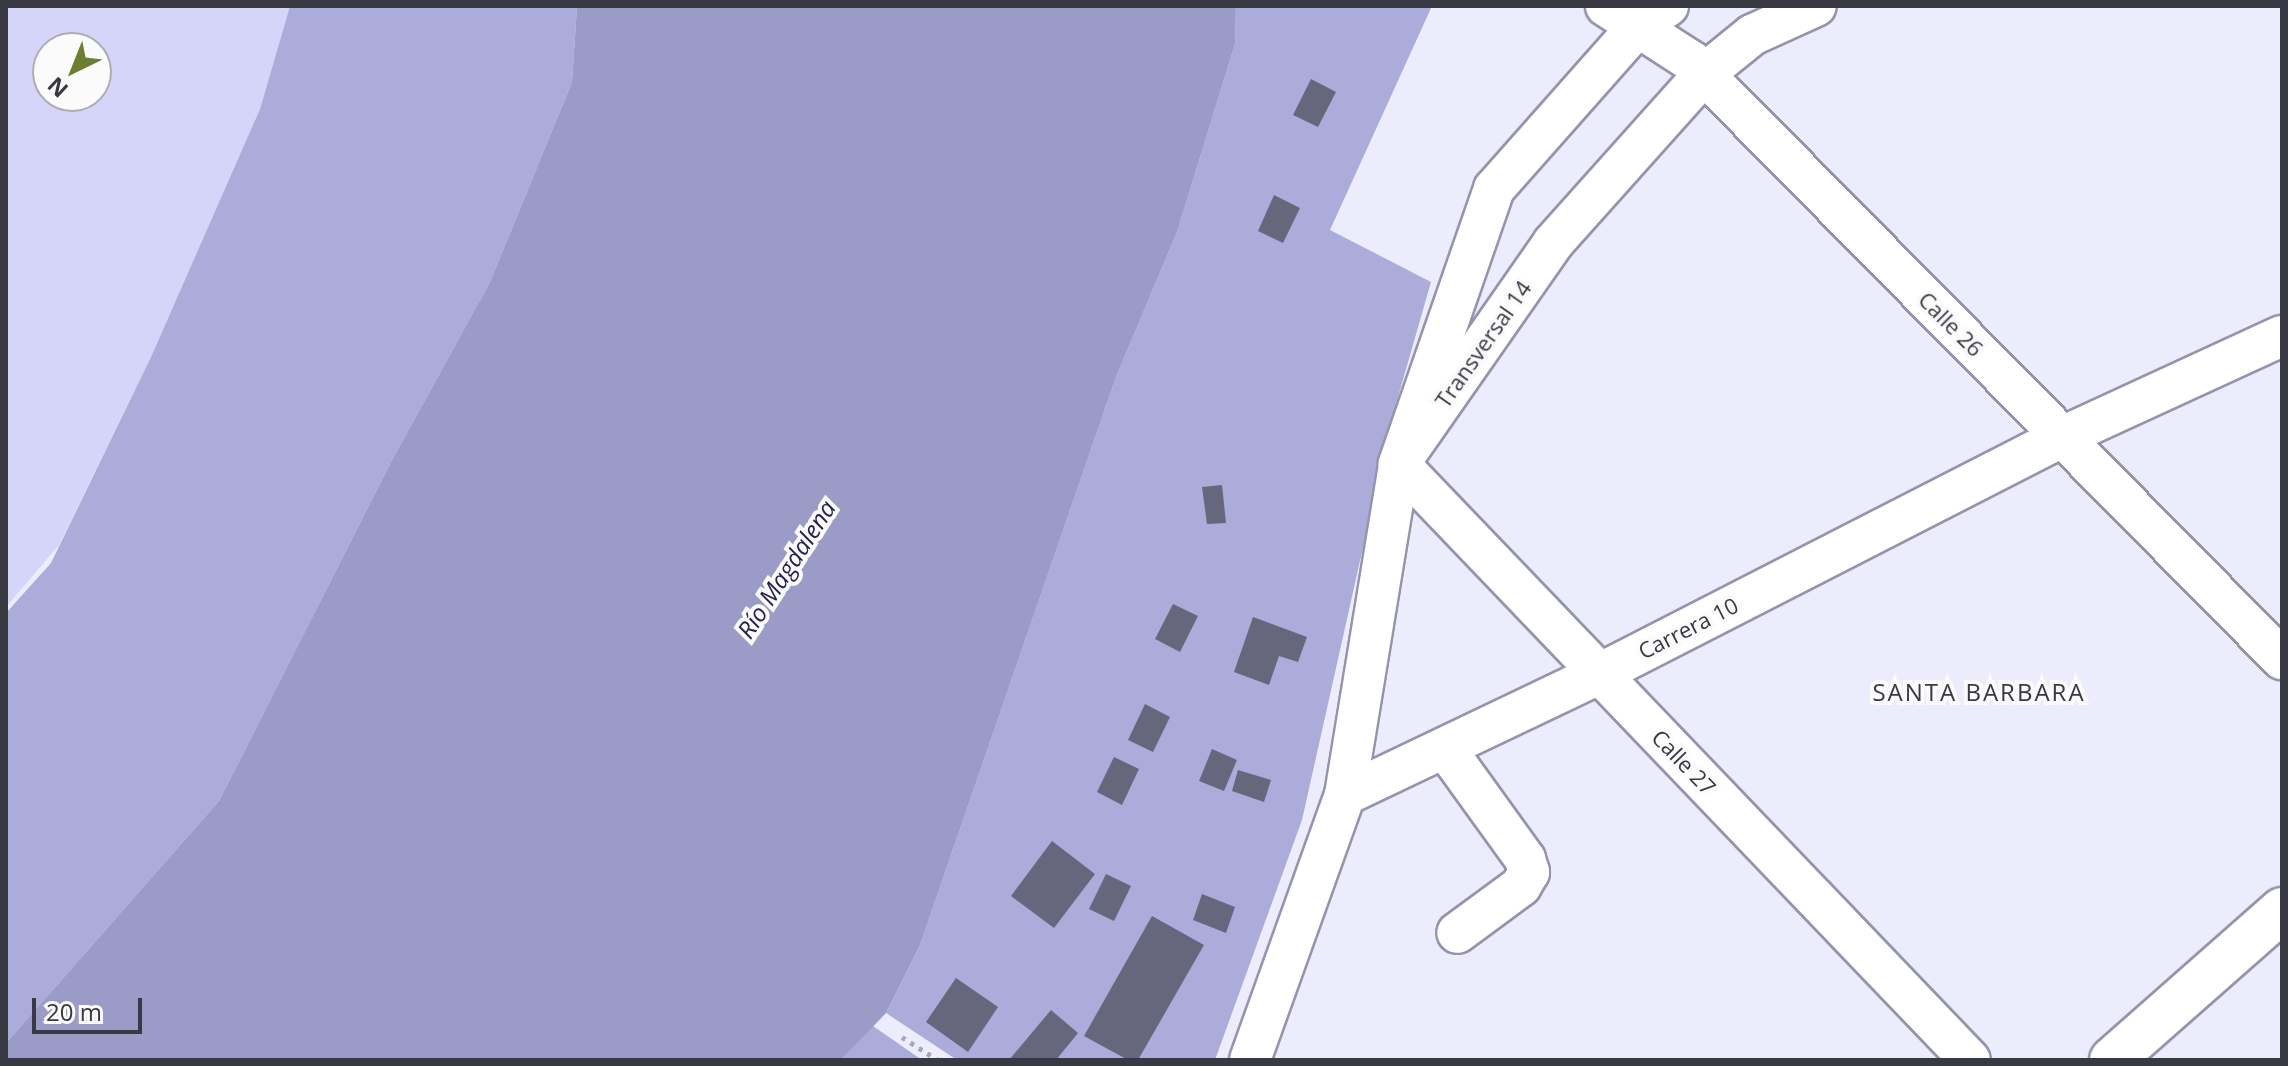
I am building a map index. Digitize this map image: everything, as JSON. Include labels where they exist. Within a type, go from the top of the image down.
[{"type":"street","name":"Transversal 14","points":[[1345,795],[1399,464],[1553,243],[1704,74],[1752,35],[1816,6]]},
{"type":"street","name":"Calle 26","points":[[1638,12],[1704,74],[2282,659]]},
{"type":"street","points":[[1399,464],[1494,189],[1638,12]]},
{"type":"street","name":"Carrera 10","points":[[1345,795],[1599,674],[2062,437],[2282,336]]},
{"type":"street","name":"Calle 27","points":[[1399,464],[1970,1060]]},
{"type":"street","points":[[1445,748],[1525,859],[1529,872],[1521,886],[1457,933]]},
{"type":"street","points":[[1250,1060],[1345,795]]},
{"type":"street","points":[[2112,1060],[2282,910]]},
{"type":"path","points":[[902,1037],[938,1060]]},
{"type":"shaded area","points":[[6,6],[290,6],[260,109],[151,357],[59,545],[6,607]]},
{"type":"shaded area","points":[[290,6],[577,6],[572,82],[490,282],[392,460],[219,801],[6,1043],[6,613],[51,563],[151,357],[260,109]]},
{"type":"shaded area","points":[[1236,6],[1432,6],[1330,230],[1431,282],[1392,418],[1302,820],[1215,1060],[957,1060],[886,1013],[920,945],[1116,377],[1177,232],[1235,44]]},
{"type":"shaded area","points":[[873,1026],[922,1060],[841,1060]]},
{"type":"water","name":"Río Magdalena","points":[[577,6],[1236,6],[1235,44],[1177,232],[1116,377],[920,945],[886,1013],[841,1060],[6,1060],[6,1043],[219,801],[392,460],[490,282],[572,82]]},
{"type":"building","points":[[1311,79],[1336,92],[1318,127],[1293,115]]},
{"type":"building","points":[[1274,195],[1300,208],[1283,243],[1258,231]]},
{"type":"building","points":[[1222,485],[1226,523],[1207,524],[1202,487]]},
{"type":"building","points":[[1173,604],[1198,616],[1180,652],[1155,639]]},
{"type":"building","points":[[1253,617],[1307,637],[1298,662],[1279,656],[1269,685],[1234,672]]},
{"type":"building","points":[[1145,704],[1170,717],[1153,752],[1128,740]]},
{"type":"building","points":[[1212,749],[1237,760],[1224,791],[1199,781]]},
{"type":"building","points":[[1114,757],[1139,769],[1122,805],[1097,792]]},
{"type":"building","points":[[1238,770],[1271,780],[1264,802],[1232,791]]},
{"type":"building","points":[[1052,841],[1095,874],[1054,928],[1011,896]]},
{"type":"building","points":[[1106,874],[1131,886],[1114,921],[1089,909]]},
{"type":"building","points":[[1202,894],[1235,907],[1226,933],[1193,920]]},
{"type":"building","points":[[1152,916],[1204,945],[1138,1060],[1128,1060],[1084,1036]]},
{"type":"building","points":[[956,978],[998,1007],[968,1052],[926,1022]]},
{"type":"building","points":[[1051,1010],[1078,1033],[1056,1060],[1009,1060]]},
{"type":"district","name":"SANTA BARBARA","points":[[1979,692]]}]
